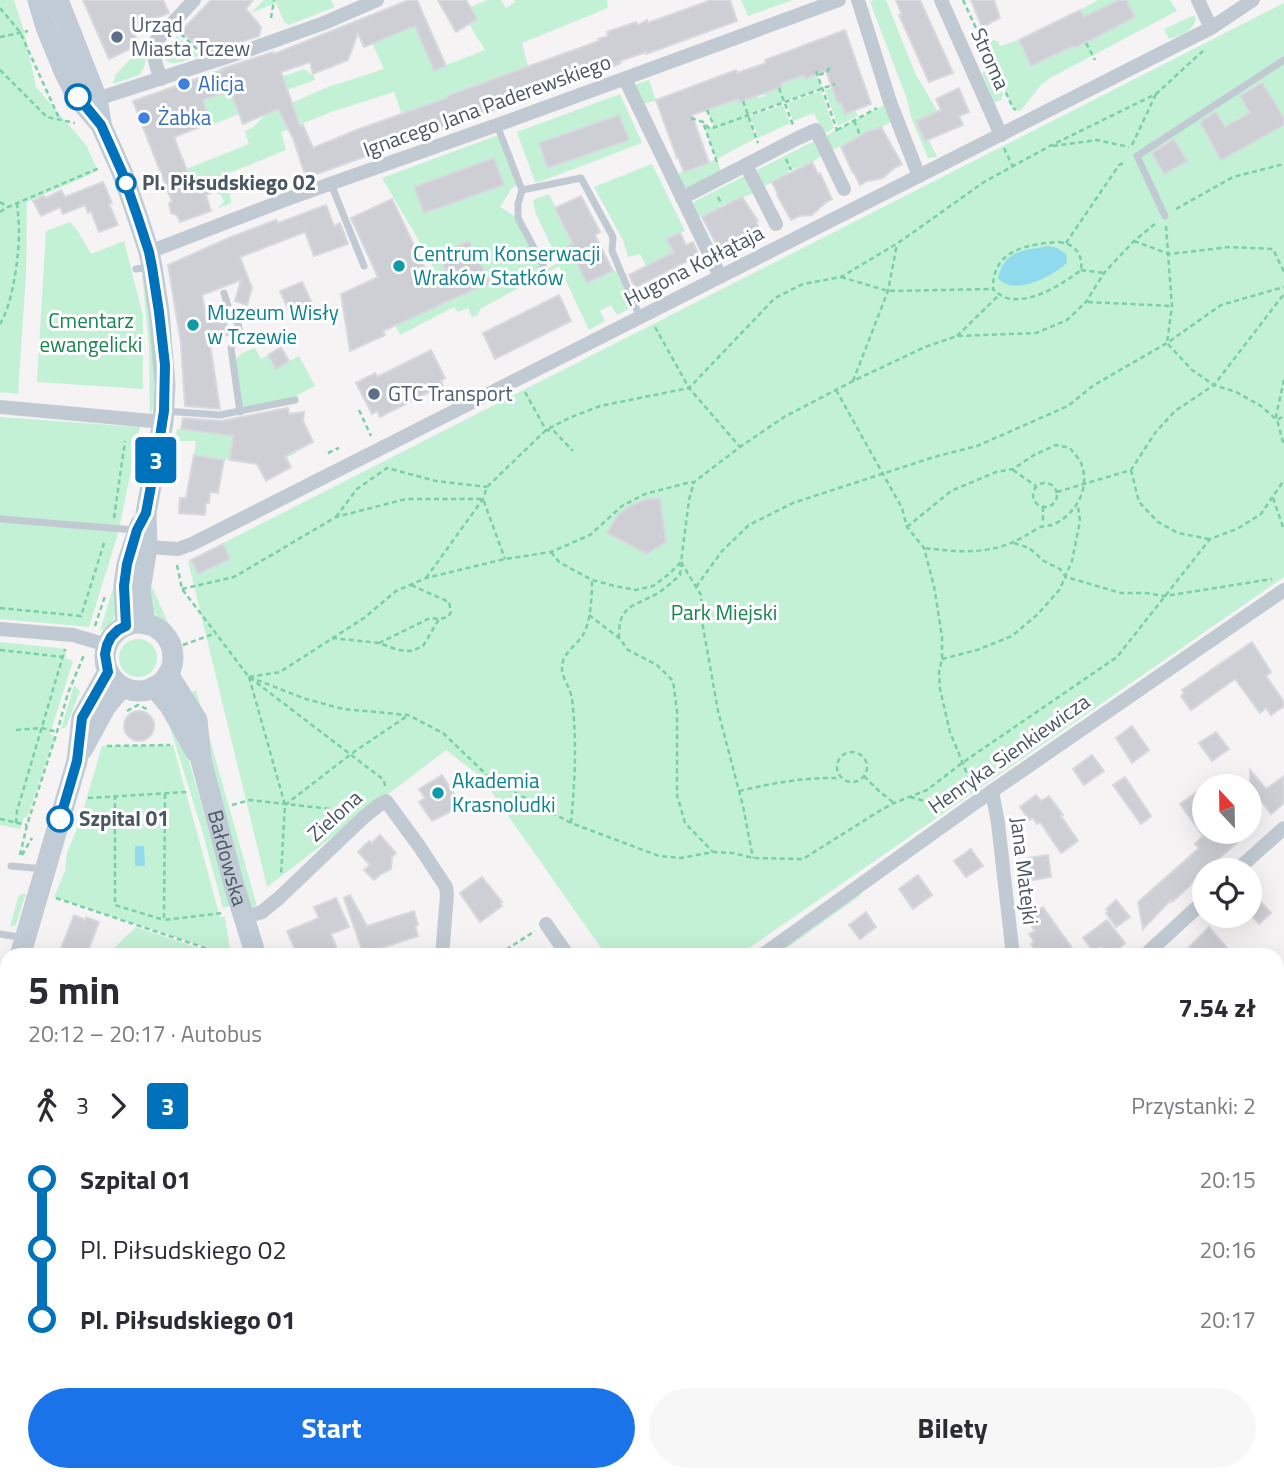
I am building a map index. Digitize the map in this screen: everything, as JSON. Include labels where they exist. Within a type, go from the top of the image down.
[{"type":"street","points":[[38,0],[64,71],[78,97],[101,125],[122,172],[159,312],[165,365],[164,417],[143,530],[136,625]]},
{"type":"street","points":[[58,0],[97,99],[101,125]]},
{"type":"street","points":[[161,79],[153,50],[156,41],[194,0]]},
{"type":"street","points":[[97,99],[324,23],[377,0]]},
{"type":"street","name":"Ignacego Jana Paderewskiego","points":[[146,263],[331,184],[839,0]]},
{"type":"street","points":[[858,0],[890,102],[919,176]]},
{"type":"street","name":"Stroma","points":[[941,0],[1001,139]]},
{"type":"street","points":[[1198,0],[1211,28]]},
{"type":"street","name":"Hugona Kołłątaja","points":[[143,530],[178,549],[192,544],[646,319],[720,276],[919,176],[1001,139],[1211,28],[1253,0]]},
{"type":"street","points":[[625,79],[720,276]]},
{"type":"street","points":[[682,198],[816,130],[844,189]]},
{"type":"street","points":[[746,165],[776,224]]},
{"type":"street","points":[[0,407],[75,414],[164,417]]},
{"type":"street","name":"Henryka Sienkiewicza","points":[[772,948],[1284,590]]},
{"type":"street","points":[[0,629],[74,635],[98,642],[111,637],[118,630],[136,625],[155,628],[164,634],[170,643],[172,664],[161,681],[144,691],[132,691],[115,679],[98,642]]},
{"type":"street","points":[[23,947],[77,761],[82,718],[115,679]]},
{"type":"street","name":"Bałdowska","points":[[161,681],[197,720],[201,760],[253,948]]},
{"type":"street","name":"Jana Matejki","points":[[992,792],[1012,948]]},
{"type":"street","name":"Zielona","points":[[242,914],[262,912],[364,817],[386,801],[446,887],[443,948]]},
{"type":"street","points":[[1250,858],[1284,828]]},
{"type":"street","points":[[1153,948],[1192,912]]},
{"type":"street","points":[[546,925],[562,948]]},
{"type":"lane","points":[[1165,216],[1137,156],[1284,60]]},
{"type":"lane","points":[[497,125],[522,190],[518,218],[543,265]]},
{"type":"lane","points":[[522,190],[581,178],[613,237],[612,251],[646,319]]},
{"type":"lane","points":[[331,184],[364,266]]},
{"type":"lane","points":[[223,293],[240,333],[231,348],[240,411]]},
{"type":"lane","points":[[164,417],[220,415],[295,400]]},
{"type":"lane","points":[[0,519],[143,530]]},
{"type":"lane","points":[[11,866],[44,870]]},
{"type":"lane","points":[[0,934],[23,947]]},
{"type":"path","points":[[271,18],[274,0]]},
{"type":"path","points":[[963,0],[1013,108],[1019,111]]},
{"type":"path","points":[[0,8],[20,32],[59,119]]},
{"type":"path","points":[[176,29],[204,56]]},
{"type":"path","points":[[0,37],[30,30]]},
{"type":"path","points":[[1086,43],[1095,61]]},
{"type":"path","points":[[426,578],[483,499],[487,487],[546,430],[600,406],[689,387],[775,299],[803,284],[841,277],[898,243],[984,182],[1156,94],[1210,44]]},
{"type":"path","points":[[818,76],[827,72],[830,67]]},
{"type":"path","points":[[1,73],[47,117],[73,122]]},
{"type":"path","points":[[691,118],[703,122],[710,129],[835,84]]},
{"type":"path","points":[[779,88],[793,124]]},
{"type":"path","points":[[1048,147],[1097,140],[1130,148],[1156,94]]},
{"type":"path","points":[[743,101],[757,140]]},
{"type":"path","points":[[837,130],[890,102]]},
{"type":"path","points":[[708,110],[714,127]]},
{"type":"path","points":[[854,121],[860,135]]},
{"type":"path","points":[[703,122],[723,177]]},
{"type":"path","points":[[699,135],[706,132]]},
{"type":"path","points":[[1001,139],[1013,167]]},
{"type":"path","points":[[785,156],[792,170]]},
{"type":"path","points":[[1066,243],[1119,165],[1137,156]]},
{"type":"path","points":[[249,677],[280,671],[365,618],[396,591],[410,584],[505,559],[551,552],[590,535],[622,506],[645,494],[694,482],[785,417],[925,347],[957,336],[1036,333],[1067,320],[1086,302],[1104,273],[1134,242],[1165,216],[1233,177],[1284,164]]},
{"type":"path","points":[[0,212],[104,165]]},
{"type":"path","points":[[715,191],[722,205]]},
{"type":"path","points":[[0,202],[8,207]]},
{"type":"path","points":[[0,324],[15,271],[19,230],[17,203]]},
{"type":"path","points":[[1165,216],[1172,306],[1167,343]]},
{"type":"path","points":[[1134,242],[1169,254],[1230,247],[1273,249],[1284,272]]},
{"type":"path","points":[[853,381],[888,291],[898,243]]},
{"type":"path","points":[[992,289],[992,275],[1005,257],[1023,248],[1044,243],[1066,243],[1077,250],[1082,260],[1081,270]]},
{"type":"path","points":[[841,277],[888,291],[992,289],[1011,299],[1029,298],[1065,282],[1081,270],[1104,273]]},
{"type":"path","points":[[696,587],[722,551],[749,525],[793,503],[934,457],[977,446],[1068,407],[1094,384],[1167,343],[1222,305],[1284,287]]},
{"type":"path","points":[[1057,492],[1131,470],[1154,433],[1175,411],[1214,385],[1284,294]]},
{"type":"path","points":[[957,336],[999,295]]},
{"type":"path","points":[[1086,302],[1172,306]]},
{"type":"path","points":[[646,319],[689,387],[740,447]]},
{"type":"path","points":[[1167,343],[1192,370],[1214,385],[1236,392],[1261,406],[1278,420]]},
{"type":"path","points":[[1284,380],[1276,416],[1284,446]]},
{"type":"path","points":[[522,386],[546,430],[554,432],[573,450]]},
{"type":"path","points":[[836,390],[902,508],[907,527],[924,548],[934,586],[942,637],[940,689],[950,732],[974,792]]},
{"type":"path","points":[[359,410],[372,440]]},
{"type":"path","points":[[1278,420],[1284,416]]},
{"type":"path","points":[[0,608],[81,616],[113,521],[125,441]]},
{"type":"path","points":[[907,527],[951,491],[996,472],[1013,469],[1056,445],[1070,449],[1082,466],[1083,484],[1077,506],[1080,521],[1072,561],[1060,589],[1038,614],[1012,636],[977,650],[942,659]]},
{"type":"path","points":[[328,453],[339,448]]},
{"type":"path","points":[[336,517],[357,489],[387,468],[436,481],[487,487]]},
{"type":"path","points":[[1013,469],[1036,486]]},
{"type":"path","points":[[1131,470],[1139,502],[1158,522],[1178,533],[1210,539],[1237,529],[1261,514],[1284,480]]},
{"type":"path","points":[[619,638],[619,623],[628,607],[659,592],[680,575],[689,500],[694,482]]},
{"type":"path","points":[[1045,483],[1054,487],[1057,492],[1055,502],[1051,506],[1042,507],[1035,503],[1032,492],[1036,486],[1045,483]]},
{"type":"path","points":[[1273,498],[1284,530]]},
{"type":"path","points":[[182,589],[234,577],[336,517],[406,499],[483,499]]},
{"type":"path","points":[[483,499],[505,559]]},
{"type":"path","points":[[924,548],[983,550],[1014,543],[1043,526],[1052,526],[1077,506]]},
{"type":"path","points":[[1042,507],[1043,526]]},
{"type":"path","points":[[249,677],[306,699],[343,709],[408,715],[443,733],[492,780],[571,823],[659,856],[681,858],[713,852],[753,858],[803,859],[894,803],[927,790],[961,763],[1117,657],[1210,539]]},
{"type":"path","points":[[1014,543],[1029,548],[1044,561],[1060,569],[1066,577],[1121,593],[1165,596],[1273,579]]},
{"type":"path","points":[[551,552],[559,562],[592,580],[636,590],[653,586],[681,562]]},
{"type":"path","points":[[176,562],[182,589],[249,677],[384,780],[386,801]]},
{"type":"path","points":[[681,562],[701,595],[702,621],[718,711],[753,858]]},
{"type":"path","points":[[571,823],[576,775],[575,727],[572,693],[562,668],[566,653],[584,634],[592,604],[592,580]]},
{"type":"path","points":[[379,643],[430,618],[448,617],[451,612],[449,602],[410,584]]},
{"type":"path","points":[[32,838],[19,860],[27,825],[68,693],[98,642],[106,593]]},
{"type":"path","points":[[589,615],[619,638],[628,650],[657,664],[673,681],[677,710],[677,795],[685,823],[713,852]]},
{"type":"path","points":[[332,639],[379,643],[398,650],[412,651],[423,646],[439,619]]},
{"type":"path","points":[[183,645],[216,633]]},
{"type":"path","points":[[16,823],[17,811],[66,646]]},
{"type":"path","points":[[0,650],[64,657]]},
{"type":"path","points":[[249,677],[285,805],[279,898]]},
{"type":"path","points":[[128,710],[138,705],[159,714]]},
{"type":"path","points":[[285,805],[351,754],[408,715]]},
{"type":"path","points":[[16,730],[43,728],[57,732]]},
{"type":"path","points":[[102,746],[173,745]]},
{"type":"path","points":[[739,791],[818,778],[841,778],[855,782],[864,776],[867,767],[861,754],[851,751],[842,754],[836,763],[837,773],[841,778]]},
{"type":"path","points":[[864,776],[894,803]]},
{"type":"path","points":[[88,798],[187,792]]},
{"type":"path","points":[[164,920],[165,794]]},
{"type":"path","points":[[115,795],[115,905],[164,920],[222,913],[242,914]]},
{"type":"path","points":[[910,797],[951,808]]},
{"type":"path","points":[[232,805],[250,800],[331,809],[364,817]]},
{"type":"path","points":[[0,819],[27,825]]},
{"type":"path","points":[[58,889],[54,897],[205,948]]},
{"type":"path","points":[[509,948],[546,925]]},
{"type":"green space","points":[[0,0],[14,0],[36,87],[86,145],[98,171],[27,202],[26,274],[18,394],[0,392]]},
{"type":"green space","points":[[264,0],[331,0],[335,7],[289,25],[284,22],[276,3],[251,13]]},
{"type":"green space","points":[[488,0],[501,0],[506,8],[515,2],[514,0],[607,0],[608,8],[522,43],[528,66],[447,95],[447,98],[402,114],[394,92],[334,111],[281,132],[286,150],[227,174],[231,203],[217,209],[224,202],[221,195],[213,192],[213,183],[208,175],[169,191],[164,178],[249,144],[245,131],[266,114],[328,87],[384,69],[372,43],[414,24],[434,70],[485,50],[469,24],[477,19],[470,7]]},
{"type":"green space","points":[[741,0],[793,0],[748,16]]},
{"type":"green space","points":[[886,0],[915,73],[938,112],[917,122],[925,141],[929,140],[937,157],[928,158],[912,120],[907,99],[870,2]]},
{"type":"green space","points":[[1098,0],[1119,0],[1084,17],[1080,10]]},
{"type":"green space","points":[[1126,0],[1170,0],[1177,11],[1050,78],[1022,109],[1019,111],[1013,108],[977,30],[982,27],[991,40],[998,41],[1000,46],[1019,40],[1031,66],[1073,46],[1075,48],[1134,18]]},
{"type":"green space","name":"Park Miejski","points":[[1284,3],[1284,577],[749,948],[601,948],[481,777],[446,750],[267,887],[188,561]]},
{"type":"green space","points":[[1195,15],[1191,28],[1169,39],[1164,29]]},
{"type":"green space","points":[[177,36],[199,56],[176,63],[167,61],[162,51]]},
{"type":"green space","points":[[151,38],[144,67],[139,75],[113,84],[115,75]]},
{"type":"green space","points":[[304,69],[314,76],[315,80],[287,90],[282,77]]},
{"type":"green space","points":[[991,69],[1003,95],[1001,100],[994,103],[982,73]]},
{"type":"green space","points":[[816,71],[822,88],[748,115],[756,138],[717,159],[721,172],[689,188],[681,187],[676,175],[716,159],[703,122],[710,128],[714,127],[707,110],[738,99],[739,102],[757,95],[758,98],[765,96],[764,92],[782,87],[781,83],[804,75],[805,78]]},
{"type":"green space","points":[[649,80],[656,100],[638,106],[629,87]]},
{"type":"green space","points":[[832,88],[838,103],[855,110],[858,116],[838,126],[825,90]]},
{"type":"green space","points":[[230,91],[239,114],[212,125],[203,100]]},
{"type":"green space","points":[[821,91],[834,128],[824,134],[814,113],[793,121],[787,103]]},
{"type":"green space","points":[[620,94],[642,143],[535,182],[517,132]]},
{"type":"green space","points":[[890,102],[897,119],[832,150],[825,136]]},
{"type":"green space","points":[[783,105],[790,123],[758,138],[750,116]]},
{"type":"green space","points":[[501,134],[520,184],[512,188],[500,207],[518,218],[543,265],[547,269],[559,262],[536,214],[533,200],[549,194],[573,244],[568,247],[587,283],[620,270],[635,306],[617,315],[611,305],[600,311],[605,321],[589,330],[559,266],[480,309],[478,315],[472,317],[468,308],[458,312],[454,307],[400,335],[395,325],[450,300],[382,178]]},
{"type":"green space","points":[[820,138],[827,152],[763,187],[757,170]]},
{"type":"green space","points":[[652,164],[685,231],[666,239],[674,252],[646,266],[640,254],[628,257],[623,240],[594,187]]},
{"type":"green space","points":[[750,173],[759,191],[725,203],[693,220],[686,206]]},
{"type":"green space","name":"Cmentarz ewangelicki","points":[[70,222],[91,254],[124,241],[143,316],[143,389],[37,382],[46,231]]},
{"type":"green space","points":[[142,273],[151,323],[154,369],[153,407],[150,417],[149,347]]},
{"type":"green space","points":[[255,348],[261,359],[268,355],[276,368],[299,356],[315,386],[299,394],[295,400],[240,411],[233,362],[242,353]]},
{"type":"green space","points":[[0,417],[140,427],[118,534],[89,627],[0,619]]},
{"type":"green space","points":[[283,426],[297,452],[286,458],[232,443],[230,460],[194,455],[196,441],[175,441],[177,429],[226,435]]},
{"type":"green space","points":[[115,582],[116,611],[111,623],[100,631]]},
{"type":"green space","points":[[151,585],[172,631],[153,611],[147,591]]},
{"type":"green space","points":[[138,639],[151,645],[157,658],[151,671],[138,677],[125,671],[119,658],[125,645]]},
{"type":"green space","points":[[0,642],[67,649],[65,658],[73,661],[50,734],[55,736],[27,818],[24,817],[20,829],[0,825]]},
{"type":"green space","points":[[74,685],[80,691],[66,727],[61,729]]},
{"type":"green space","points":[[196,690],[257,906],[251,907],[199,714],[189,694]]},
{"type":"green space","points":[[167,718],[188,757],[230,906],[223,908]]},
{"type":"green space","points":[[173,745],[220,917],[225,917],[230,948],[209,948],[54,897],[65,871],[67,853],[80,821],[102,746]]},
{"type":"green space","points":[[859,893],[861,895],[787,948],[783,948]]},
{"type":"green space","points":[[26,894],[16,925],[10,927],[18,897]]},
{"type":"green space","points":[[136,927],[198,948],[114,948]]},
{"type":"water","points":[[1048,246],[1066,254],[1067,263],[1053,274],[1014,286],[998,278],[1005,262],[1016,253]]},
{"type":"water","points":[[135,846],[144,846],[145,866],[135,866]]},
{"type":"building","name":"Urząd Miasta Tczew","points":[[83,0],[163,0],[169,13],[132,28],[139,45],[109,59]]},
{"type":"building","points":[[211,0],[253,0],[246,9],[261,27],[259,36],[205,54],[181,31]]},
{"type":"building","points":[[409,0],[417,0],[446,66],[434,71],[415,26],[364,47],[358,33],[348,60],[313,74],[310,62],[281,72],[300,126],[303,125],[313,148],[599,41],[598,39],[608,36],[607,32],[636,22],[638,25],[647,20],[648,23],[711,0],[730,0],[737,21],[620,61],[621,63],[609,68],[306,178],[293,138],[278,109],[243,124],[230,91],[203,100],[211,123],[174,137],[191,181],[210,175],[215,191],[206,195],[211,211],[180,222],[177,215],[171,213],[169,203],[172,202],[133,101],[221,69],[273,52],[274,54]]},
{"type":"building","points":[[438,0],[466,0],[477,19],[456,32]]},
{"type":"building","points":[[896,0],[920,0],[953,73],[929,82],[899,15],[902,15]]},
{"type":"building","points":[[971,0],[994,0],[1000,18],[982,27]]},
{"type":"building","points":[[1119,0],[1126,0],[1135,17],[1075,48],[1073,46],[1031,66],[1019,40],[1080,10],[1084,17]]},
{"type":"building","points":[[845,30],[871,104],[845,114],[841,102],[838,104],[826,71],[805,79],[804,75],[781,83],[782,87],[692,115],[709,163],[684,172],[656,100],[736,70],[737,73],[766,63],[765,60]]},
{"type":"building","points":[[1262,83],[1284,118],[1284,125],[1221,160],[1200,122],[1216,112],[1225,127],[1250,113],[1240,96]]},
{"type":"building","points":[[959,88],[969,112],[959,116],[963,125],[925,141],[916,121],[941,110],[936,99]]},
{"type":"building","points":[[619,115],[629,140],[548,168],[539,143]]},
{"type":"building","points":[[881,127],[902,164],[883,178],[860,185],[841,147],[870,130]]},
{"type":"building","points":[[1174,139],[1187,161],[1164,174],[1152,153]]},
{"type":"building","points":[[494,158],[504,185],[424,213],[414,187]]},
{"type":"building","points":[[812,162],[832,199],[812,215],[791,220],[772,182]]},
{"type":"building","points":[[103,182],[118,225],[99,232],[91,211],[88,213],[85,205],[63,214],[60,207],[41,216],[33,201],[61,190],[65,197]]},
{"type":"building","points":[[581,196],[600,232],[595,235],[613,271],[587,283],[568,246],[573,244],[555,208]]},
{"type":"building","points":[[742,197],[758,221],[756,222],[762,234],[743,249],[722,255],[702,217]]},
{"type":"building","name":"Centrum Konserwacji Wraków Statków","points":[[392,199],[434,287],[449,281],[440,254],[469,241],[490,282],[383,331],[385,335],[350,351],[341,294],[378,277],[351,218]]},
{"type":"building","points":[[326,205],[334,226],[340,223],[348,244],[314,256],[305,232],[240,257],[252,288],[247,305],[235,301],[241,280],[202,295],[207,320],[225,317],[229,335],[209,338],[220,409],[185,406],[181,344],[168,265],[231,237]]},
{"type":"building","points":[[680,233],[686,245],[693,242],[699,255],[635,288],[629,275],[674,252],[666,239]]},
{"type":"building","points":[[302,282],[316,312],[294,322],[280,291]]},
{"type":"building","points":[[559,295],[571,321],[495,359],[483,333]]},
{"type":"building","points":[[281,347],[289,361],[276,369],[268,355]]},
{"type":"building","points":[[431,350],[445,378],[441,381],[443,385],[380,417],[377,411],[372,414],[356,383],[375,373],[377,377]]},
{"type":"building","points":[[288,408],[289,414],[304,412],[303,421],[313,442],[285,456],[291,467],[266,481],[257,464],[230,460],[233,436],[181,429],[183,418],[221,421]]},
{"type":"building","points":[[194,455],[224,460],[218,493],[210,492],[205,515],[179,513],[180,498],[186,498]]},
{"type":"building","points":[[647,499],[660,499],[666,542],[647,554],[607,533],[618,515]]},
{"type":"building","points":[[223,544],[230,559],[198,574],[191,560]]},
{"type":"building","points":[[1252,642],[1271,672],[1266,676],[1284,706],[1271,715],[1266,708],[1260,713],[1235,679],[1191,710],[1181,696],[1184,693],[1182,690]]},
{"type":"building","points":[[139,711],[149,716],[154,726],[149,736],[139,741],[129,736],[124,726],[129,716]]},
{"type":"building","points":[[1132,726],[1149,750],[1132,763],[1116,738]]},
{"type":"building","points":[[1216,732],[1229,749],[1212,761],[1199,743]]},
{"type":"building","points":[[1092,755],[1104,771],[1084,785],[1073,769]]},
{"type":"building","name":"Akademia Krasnoludki","points":[[442,775],[460,804],[432,821],[419,802],[425,798],[419,789]]},
{"type":"building","points":[[1284,776],[1284,803],[1271,814],[1262,802],[1262,784],[1266,789]]},
{"type":"building","points":[[1125,777],[1151,816],[1141,824],[1113,785]]},
{"type":"building","points":[[1036,795],[1041,801],[1049,796],[1078,841],[1061,853],[1040,822],[1037,824],[1033,818],[1029,820],[1020,807]]},
{"type":"building","points":[[1192,796],[1192,821],[1180,804]]},
{"type":"building","points":[[380,835],[396,853],[392,857],[391,869],[374,880],[364,870],[370,865],[358,852]]},
{"type":"building","points":[[1195,844],[1235,844],[1220,858],[1192,858],[1191,885],[1172,902],[1171,900],[1143,929],[1138,902],[1199,848]]},
{"type":"building","points":[[971,849],[983,866],[966,877],[954,861]]},
{"type":"building","points":[[1048,855],[1051,877],[1031,880],[1028,858]]},
{"type":"building","points":[[918,875],[932,895],[913,909],[899,889]]},
{"type":"building","points":[[482,877],[502,902],[502,906],[480,922],[460,893]]},
{"type":"building","points":[[350,895],[367,926],[414,911],[418,936],[381,948],[361,948],[344,898]]},
{"type":"building","points":[[336,898],[349,927],[331,934],[336,948],[294,948],[287,931],[319,918],[314,907]]},
{"type":"building","points":[[1116,900],[1130,917],[1116,927],[1106,909]]},
{"type":"building","points":[[1262,903],[1271,913],[1262,921]]},
{"type":"building","points":[[1043,907],[1072,948],[1034,948],[1031,944],[1034,942],[1029,934],[1035,931],[1026,918]]},
{"type":"building","points":[[866,912],[876,927],[860,939],[849,925]]},
{"type":"building","points":[[74,915],[99,922],[89,948],[61,948]]},
{"type":"building","points":[[1107,920],[1125,943],[1119,948],[1091,948],[1083,938]]},
{"type":"building","points":[[1210,928],[1227,948],[1188,948]]},
{"type":"bus line","name":"3","points":[[60,819],[77,761],[82,718],[108,672],[105,663],[107,645],[111,637],[126,626],[124,586],[127,564],[137,530],[146,513],[163,422],[165,385],[159,312],[149,252],[106,134],[78,97]]},
{"type":"place","name":"Urząd Miasta Tczew","points":[[117,37]]},
{"type":"place","name":"Alicja","points":[[184,84]]},
{"type":"place","name":"Żabka","points":[[144,118]]},
{"type":"place","name":"Pl. Piłsudskiego 02","points":[[126,183]]},
{"type":"place","name":"Centrum Konserwacji Wraków Statków","points":[[399,266]]},
{"type":"place","name":"Muzeum Wisły w Tczewie","points":[[193,325]]},
{"type":"place","name":"GTC Transport","points":[[374,394]]},
{"type":"place","name":"Akademia Krasnoludki","points":[[438,793]]},
{"type":"place","name":"Szpital 01","points":[[60,819]]}]
